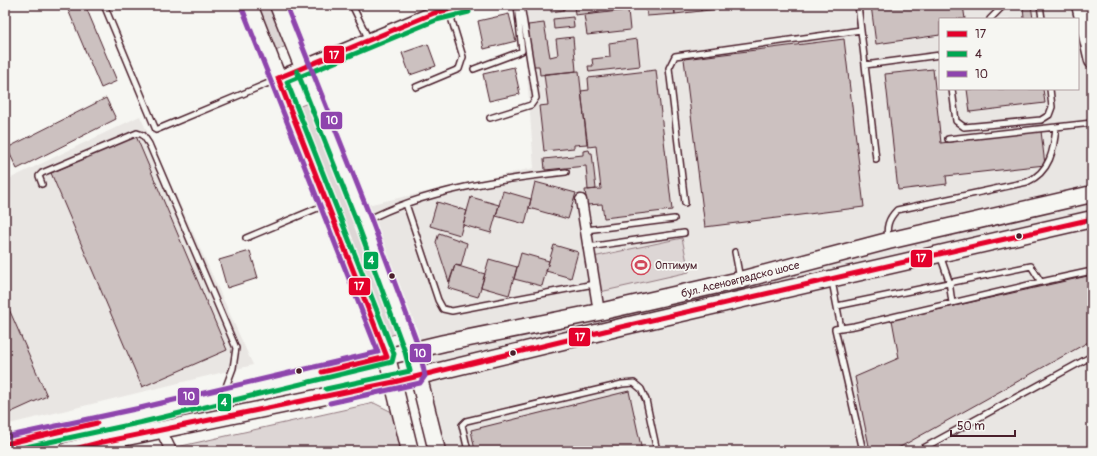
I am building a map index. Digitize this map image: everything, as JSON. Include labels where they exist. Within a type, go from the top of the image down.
[{"type":"main road","points":[[249,5],[387,357],[410,451]]},
{"type":"main road","points":[[278,5],[365,222],[412,350],[437,451]]},
{"type":"main road","points":[[1079,5],[1092,61]]},
{"type":"main road","name":"бул. Асеновградско шосе","points":[[5,444],[141,415],[412,350],[599,312],[740,280],[888,241],[1092,194]]},
{"type":"main road","name":"бул. Асеновградско шосе","points":[[67,451],[394,382],[621,327],[1092,219]]},
{"type":"street","points":[[278,78],[369,41],[433,9],[448,10],[467,5]]},
{"type":"street","points":[[581,200],[599,312]]},
{"type":"street","points":[[161,430],[171,451]]},
{"type":"lane","points":[[104,5],[156,130],[278,78]]},
{"type":"lane","points":[[352,5],[369,41]]},
{"type":"lane","points":[[474,69],[522,51],[517,5]]},
{"type":"lane","points":[[490,118],[531,105],[536,98],[521,5]]},
{"type":"lane","points":[[858,5],[876,159]]},
{"type":"lane","points":[[991,18],[1004,5]]},
{"type":"lane","points":[[1040,5],[1042,18]]},
{"type":"lane","points":[[416,87],[459,69],[462,64],[463,57],[448,10]]},
{"type":"lane","points":[[685,202],[669,68],[675,56],[861,30]]},
{"type":"lane","points":[[865,65],[939,55]]},
{"type":"lane","points":[[952,90],[956,121],[964,127],[1041,120],[1049,115],[1052,107],[1050,90]]},
{"type":"lane","points":[[948,139],[1092,123]]},
{"type":"lane","points":[[888,241],[886,230],[888,222],[897,210],[1036,179],[1049,164],[1055,145],[1056,127]]},
{"type":"lane","points":[[42,184],[39,176],[42,174],[137,133],[143,135],[149,144],[236,348],[234,368],[224,394]]},
{"type":"lane","points":[[365,222],[388,210],[462,188],[517,177],[566,172]]},
{"type":"lane","points":[[246,238],[327,204]]},
{"type":"lane","points":[[406,204],[438,300],[443,309],[452,311],[594,284]]},
{"type":"lane","points":[[586,230],[674,220]]},
{"type":"lane","points":[[588,248],[684,233]]},
{"type":"lane","points":[[735,252],[740,280]]},
{"type":"lane","points":[[940,254],[949,281],[952,303]]},
{"type":"lane","points":[[837,306],[949,281],[1031,266],[1041,282]]},
{"type":"lane","points":[[863,451],[835,329],[854,326],[1092,271]]},
{"type":"lane","points":[[831,280],[841,328]]},
{"type":"lane","points":[[918,451],[1092,356]]},
{"type":"lane","points":[[468,451],[462,425],[466,421],[622,384],[634,383],[641,388],[646,400],[656,451]]},
{"type":"shaded area","points":[[257,5],[271,5],[288,45],[276,51]]},
{"type":"shaded area","points":[[522,5],[1092,5],[1092,451],[444,451],[417,329],[367,205],[534,168]]},
{"type":"shaded area","points":[[308,103],[398,333],[386,337],[298,107]]},
{"type":"shaded area","points":[[140,116],[253,365],[5,425],[5,181]]},
{"type":"shaded area","name":"Оптимум","points":[[682,238],[689,272],[600,292],[593,257]]},
{"type":"shaded area","points":[[374,403],[394,413],[403,451],[159,451]]},
{"type":"building","points":[[66,5],[85,5],[117,81],[101,88]]},
{"type":"building","points":[[551,5],[564,5],[564,10],[551,12]]},
{"type":"building","points":[[574,5],[626,5],[627,9],[575,15]]},
{"type":"building","points":[[646,5],[674,5],[675,14],[647,16]]},
{"type":"building","points":[[674,5],[701,5],[701,11],[675,14]]},
{"type":"building","points":[[701,5],[727,5],[727,8],[701,11]]},
{"type":"building","points":[[871,5],[963,5],[965,18],[939,18],[939,35],[876,44]]},
{"type":"building","points":[[1023,5],[1031,5],[1033,18],[1024,18]]},
{"type":"building","points":[[628,10],[630,30],[587,35],[584,15]]},
{"type":"building","points":[[509,14],[516,41],[484,49],[478,21]]},
{"type":"building","points":[[573,17],[574,27],[554,29],[553,19]]},
{"type":"building","points":[[544,23],[550,57],[558,55],[556,39],[573,37],[576,71],[540,75],[539,66],[532,66],[528,25]]},
{"type":"building","points":[[637,39],[640,66],[589,72],[588,66],[593,66],[592,59],[610,57],[609,43]]},
{"type":"building","points":[[844,39],[864,207],[705,227],[684,59]]},
{"type":"building","points":[[428,44],[436,66],[410,75],[402,53]]},
{"type":"building","points":[[514,67],[520,94],[489,101],[483,74]]},
{"type":"building","points":[[933,69],[941,143],[1041,131],[1045,165],[946,176],[947,184],[898,190],[885,74]]},
{"type":"building","points":[[656,70],[672,210],[604,218],[602,204],[587,205],[585,190],[601,189],[596,146],[588,147],[581,91],[589,90],[588,78]]},
{"type":"building","points":[[579,71],[587,144],[574,145],[574,148],[544,151],[539,106],[548,105],[544,74]]},
{"type":"building","points":[[967,90],[1043,90],[1045,103],[970,112]]},
{"type":"building","points":[[106,98],[116,119],[17,169],[7,148]]},
{"type":"building","points":[[136,136],[227,350],[142,387],[51,173]]},
{"type":"building","points":[[589,150],[590,153],[592,153],[596,189],[588,190],[586,166],[545,170],[544,159],[583,155],[583,151]]},
{"type":"building","points":[[535,182],[576,193],[568,219],[529,208]]},
{"type":"building","points":[[503,191],[531,199],[525,224],[496,216]]},
{"type":"building","points":[[471,197],[499,205],[491,233],[463,225]]},
{"type":"building","points":[[437,202],[467,211],[460,235],[430,226]]},
{"type":"building","points":[[439,233],[467,243],[461,266],[455,265],[449,282],[436,242]]},
{"type":"building","points":[[554,245],[578,252],[571,278],[546,271]]},
{"type":"building","points":[[250,251],[258,278],[227,288],[219,260]]},
{"type":"building","points":[[521,253],[549,261],[542,286],[514,279]]},
{"type":"building","points":[[489,259],[517,267],[509,295],[481,287]]},
{"type":"building","points":[[455,265],[485,274],[478,297],[448,288]]},
{"type":"building","points":[[1092,275],[1092,340],[893,451],[870,451],[855,377],[899,358],[892,320]]},
{"type":"building","points":[[5,300],[47,396],[5,415]]},
{"type":"building","points":[[629,391],[642,451],[475,451],[471,430]]},
{"type":"transit line","name":"10","points":[[286,5],[371,219],[419,348],[425,376],[420,383],[330,403]]},
{"type":"transit line","name":"17","points":[[322,372],[387,357],[278,78],[434,13],[467,5]]},
{"type":"transit line","name":"10","points":[[5,437],[140,408],[378,352],[242,8]]},
{"type":"transit line","name":"4","points":[[7,451],[143,422],[392,362],[394,354],[287,82],[436,20],[469,12]]},
{"type":"transit line","name":"4","points":[[297,71],[358,225],[405,352],[410,371],[326,389]]},
{"type":"transit line","name":"17","points":[[67,451],[98,443],[394,382],[621,327],[1092,219]]},
{"type":"transit line","name":"17","points":[[5,444],[97,423]]},
{"type":"place","name":"Оптимум","points":[[641,265]]}]
